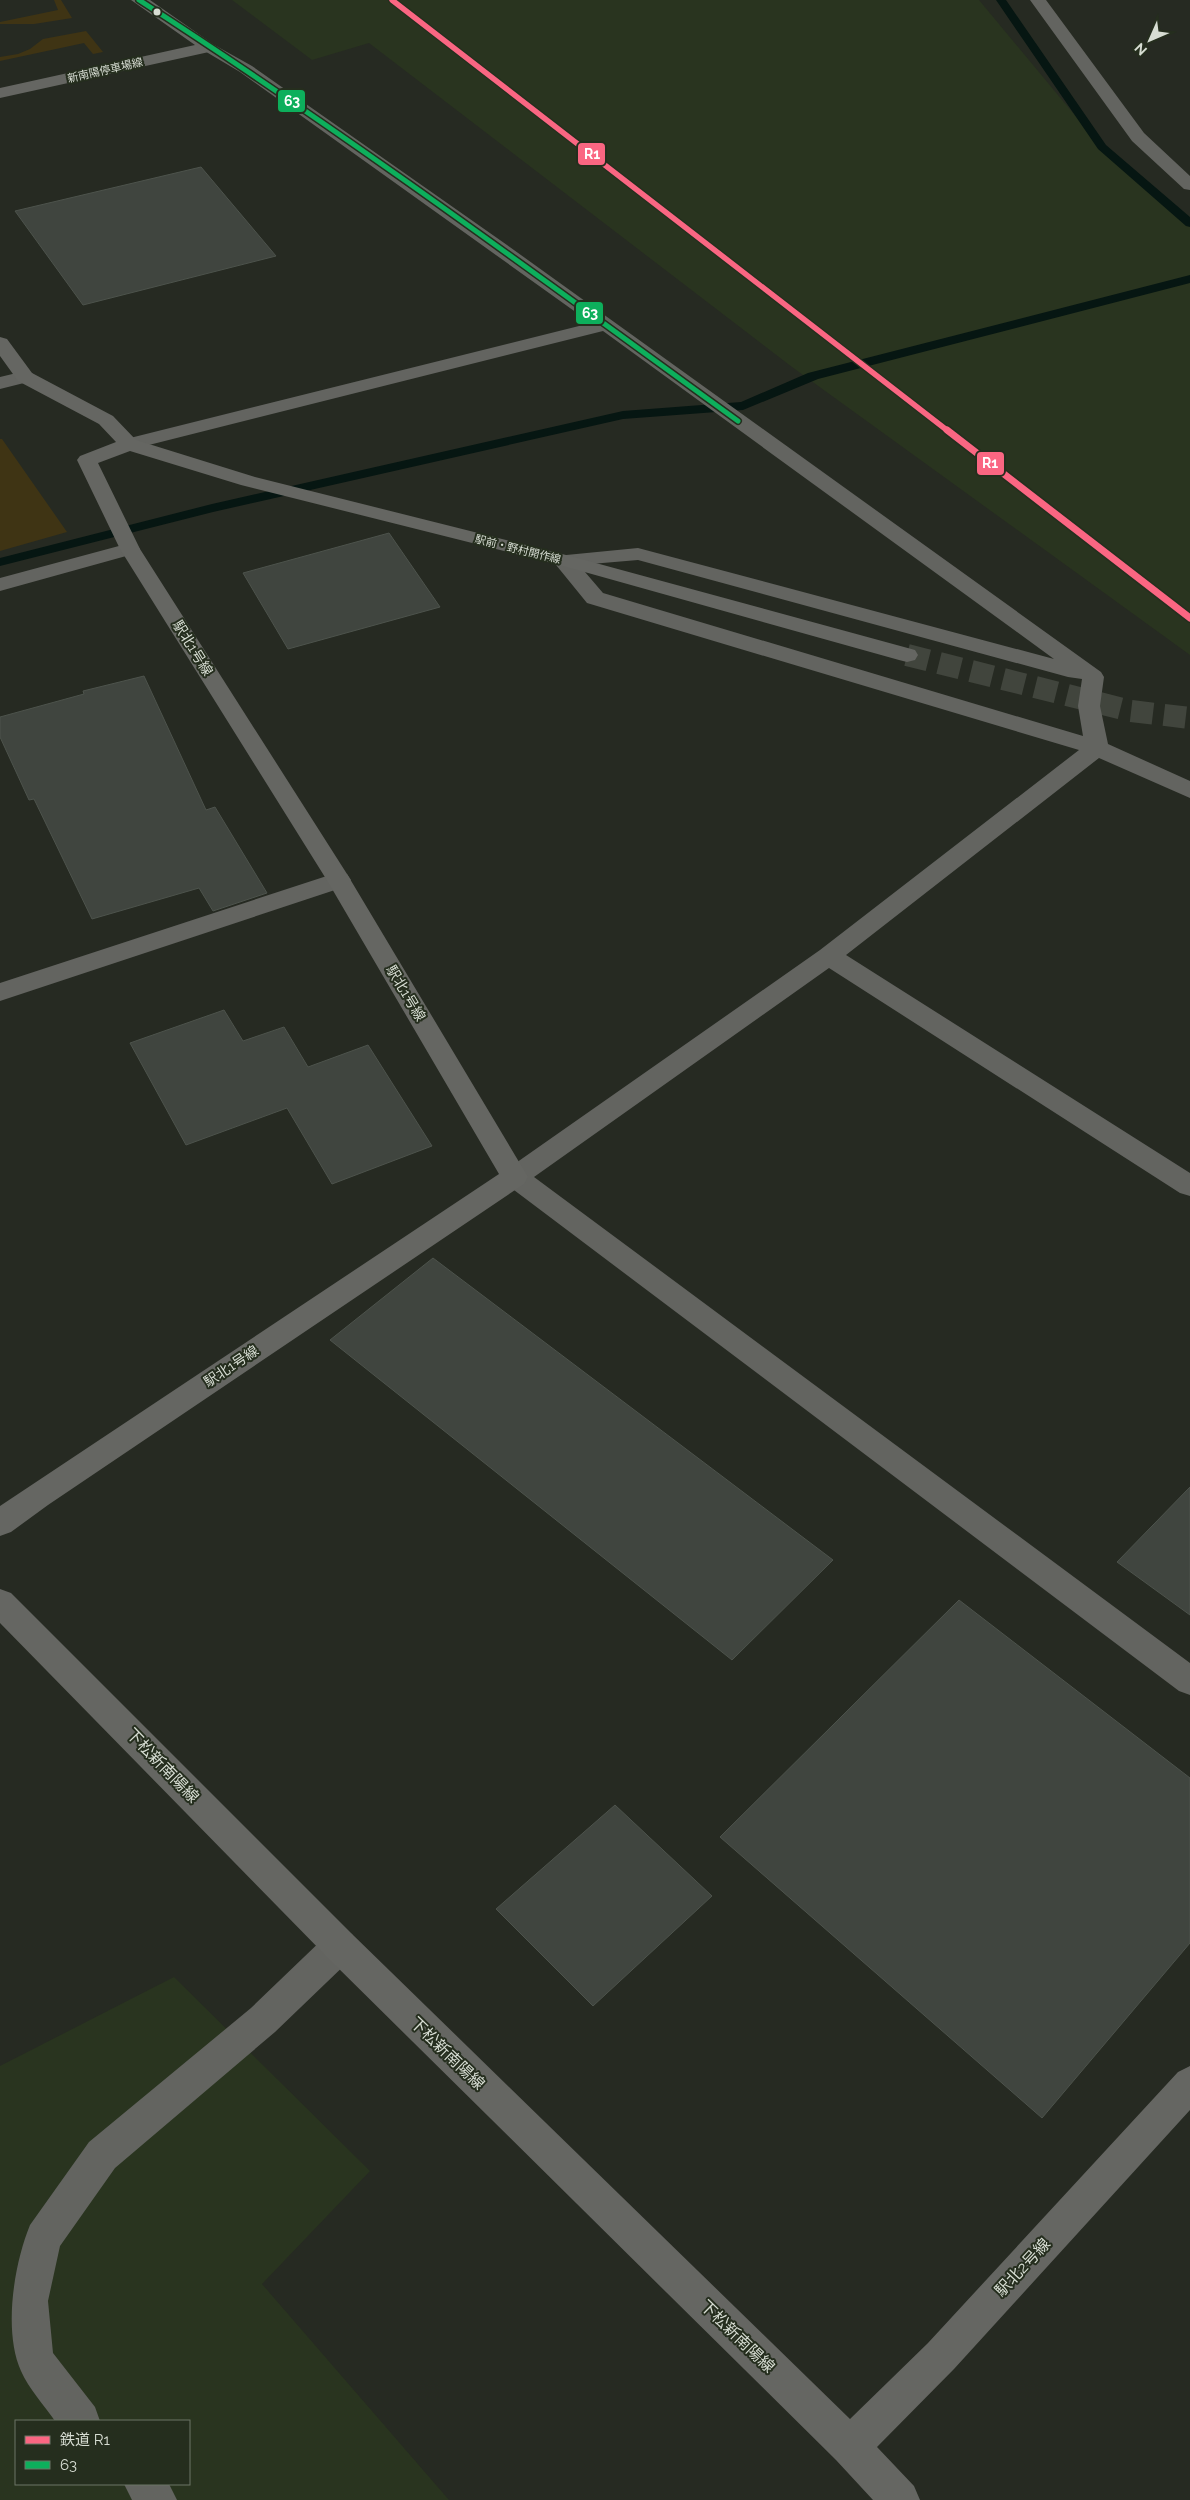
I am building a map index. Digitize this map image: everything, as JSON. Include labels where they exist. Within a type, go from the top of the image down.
[{"type":"street","points":[[139,0],[209,47],[246,69],[1093,677]]},
{"type":"street","points":[[1038,0],[1138,137],[1190,185]]},
{"type":"street","name":"新南陽停車場線","points":[[0,93],[209,47]]},
{"type":"street","points":[[0,342],[25,377],[106,420],[129,444],[606,326]]},
{"type":"street","points":[[0,383],[25,377]]},
{"type":"street","name":"駅北1号線","points":[[0,1523],[37,1496],[515,1177],[339,880],[130,549],[87,460],[129,444]]},
{"type":"street","name":"駅前・野村開作線","points":[[129,444],[248,481],[563,560],[907,655]]},
{"type":"street","points":[[0,585],[130,549]]},
{"type":"street","points":[[563,560],[638,554],[1093,677]]},
{"type":"street","points":[[563,560],[595,598],[1097,748],[1190,790]]},
{"type":"street","points":[[1093,677],[1089,706],[1097,748]]},
{"type":"street","points":[[1097,748],[828,956],[515,1177],[1190,1681]]},
{"type":"street","points":[[0,992],[339,880]]},
{"type":"street","points":[[828,956],[1190,1186]]},
{"type":"street","name":"下松新南陽線","points":[[0,1602],[340,1946],[850,2446],[900,2500]]},
{"type":"street","points":[[80,2420],[72,2412],[35,2360],[29,2301],[43,2238],[102,2155],[263,2020],[340,1946]]},
{"type":"street","name":"駅北2号線","points":[[850,2446],[941,2356],[1190,2084]]},
{"type":"street","points":[[145,2485],[157,2500]]},
{"type":"shaded area","points":[[54,0],[61,0],[72,18],[34,24],[0,24],[0,22],[58,10]]},
{"type":"shaded area","points":[[232,0],[979,0],[1107,154],[1190,217],[1190,655],[792,367],[369,43],[312,60]]},
{"type":"shaded area","points":[[86,31],[103,52],[93,54],[84,43],[0,61],[0,57],[18,54],[30,49],[43,39]]},
{"type":"shaded area","points":[[0,439],[2,439],[67,532],[0,551]]},
{"type":"shaded area","points":[[174,1977],[370,2171],[262,2284],[449,2500],[0,2500],[0,2066]]},
{"type":"building","points":[[201,167],[276,256],[83,305],[15,211]]},
{"type":"building","points":[[389,533],[440,607],[288,649],[243,573]]},
{"type":"building","points":[[144,676],[206,810],[215,807],[267,893],[213,911],[199,888],[92,919],[34,799],[29,800],[0,737],[0,717],[84,694],[83,691]]},
{"type":"building","points":[[224,1010],[243,1041],[284,1027],[308,1067],[368,1045],[432,1146],[332,1184],[287,1108],[186,1145],[130,1043]]},
{"type":"building","points":[[433,1258],[833,1560],[732,1660],[330,1340]]},
{"type":"building","points":[[1190,1487],[1190,1615],[1117,1562]]},
{"type":"building","points":[[959,1600],[1190,1778],[1190,1943],[1042,2118],[720,1837]]},
{"type":"building","points":[[615,1805],[712,1896],[593,2006],[496,1909]]},
{"type":"waterway","points":[[1001,0],[1102,147],[1190,223]]},
{"type":"waterway","points":[[0,562],[212,508],[623,415],[743,406],[813,376],[1190,279]]},
{"type":"tunnel","points":[[907,655],[1131,711],[1190,718]]},
{"type":"rail line","name":"R1","points":[[392,0],[1190,618]]},
{"type":"transit line","name":"63","points":[[139,0],[246,69],[501,249],[738,421]]}]
